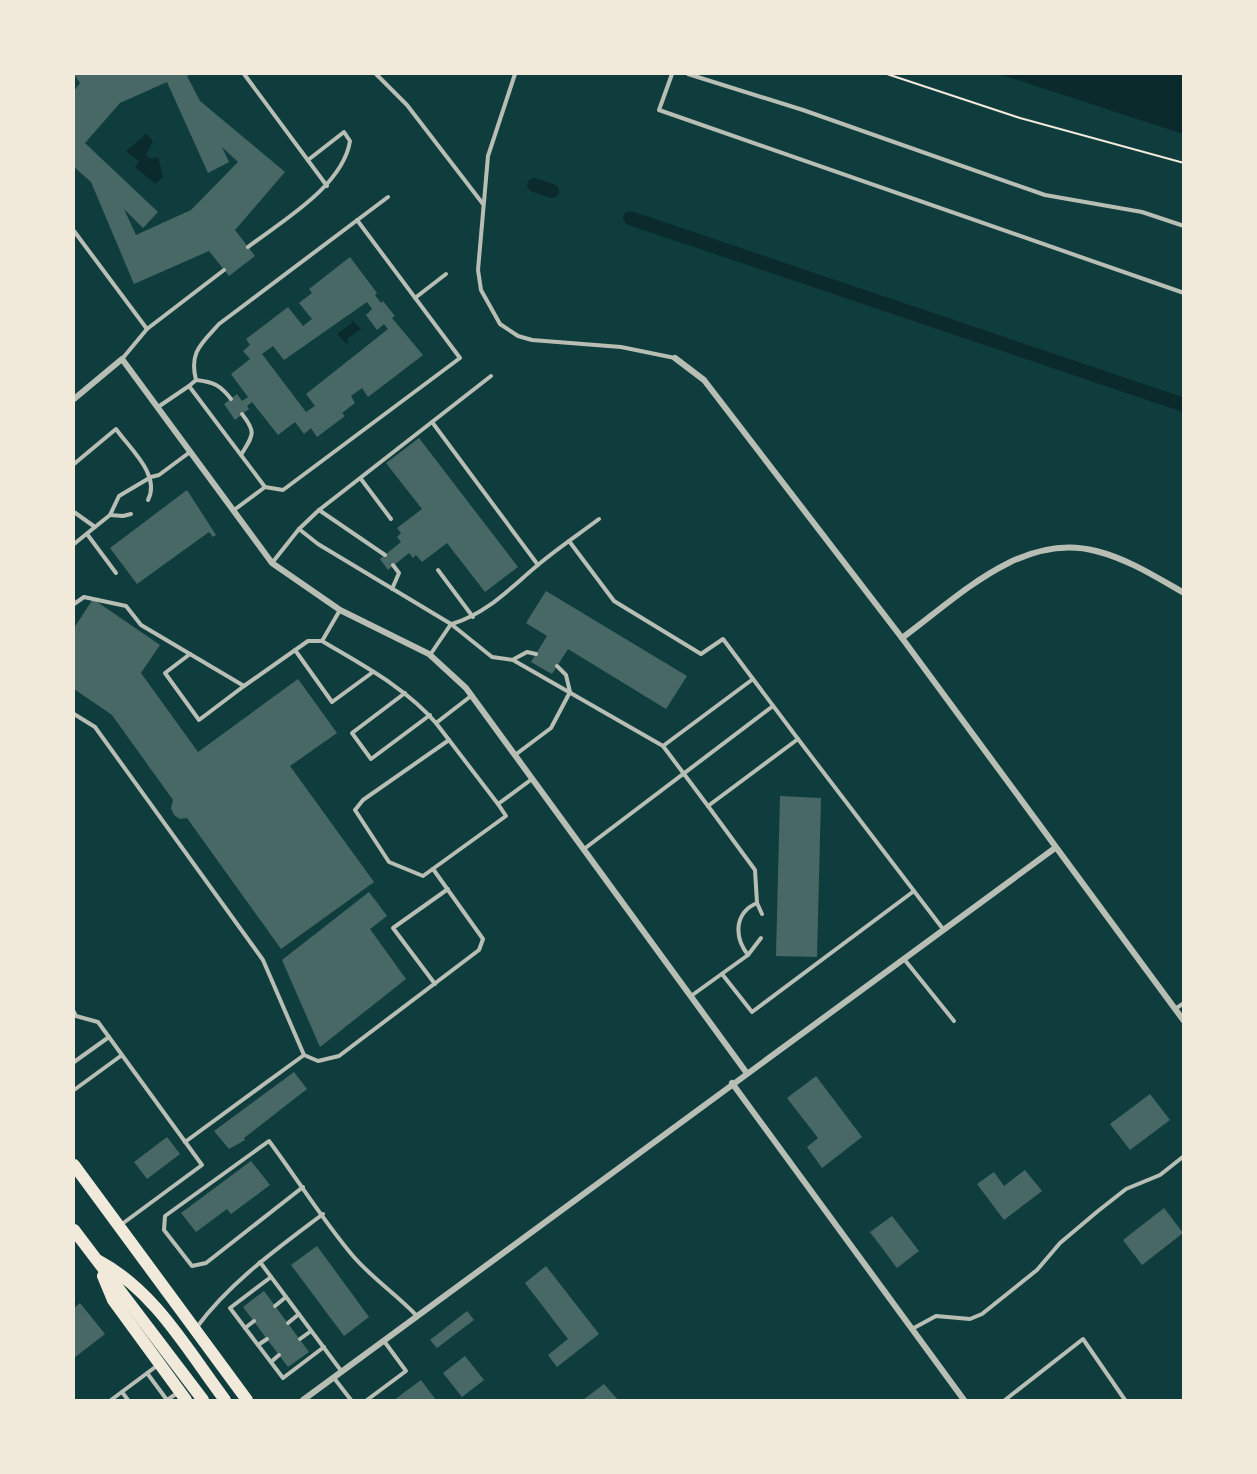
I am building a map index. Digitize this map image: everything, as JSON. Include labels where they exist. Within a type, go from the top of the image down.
[{"type":"main road","points":[[74,1165],[247,1401]]},
{"type":"main road","points":[[74,1230],[203,1401]]},
{"type":"main road","points":[[95,1259],[113,1300],[182,1396]]},
{"type":"main road","points":[[95,1259],[119,1271],[143,1292],[225,1401]]},
{"type":"street","points":[[675,358],[704,380],[902,638],[1184,1022]]},
{"type":"street","points":[[74,399],[122,359],[272,563],[340,610],[430,655],[449,670],[515,755],[747,1072]]},
{"type":"street","points":[[902,638],[1002,566],[1041,550],[1078,548],[1097,551],[1143,569],[1184,593]]},
{"type":"street","points":[[303,1401],[732,1083],[1055,848]]},
{"type":"street","points":[[732,1083],[964,1401]]},
{"type":"lane","points":[[244,74],[327,186]]},
{"type":"lane","points":[[376,74],[407,105],[483,205]]},
{"type":"lane","points":[[515,74],[488,156],[478,270],[481,290],[500,324],[518,336],[532,340],[621,347],[675,358]]},
{"type":"lane","points":[[672,74],[659,110],[1184,293]]},
{"type":"lane","points":[[688,74],[814,114],[1045,195],[1142,212],[1184,226]]},
{"type":"lane","points":[[248,247],[327,186],[349,151],[350,141],[344,132],[308,160]]},
{"type":"lane","points":[[196,380],[192,364],[197,348],[219,324],[388,197]]},
{"type":"lane","points":[[189,386],[265,487],[283,490],[460,358],[357,220]]},
{"type":"lane","points":[[74,231],[147,329]]},
{"type":"lane","points":[[122,359],[147,329],[224,270]]},
{"type":"lane","points":[[415,298],[446,274]]},
{"type":"lane","points":[[272,563],[298,529],[319,510],[361,479],[372,466],[491,376]]},
{"type":"lane","points":[[157,408],[196,380]]},
{"type":"lane","points":[[196,380],[220,385],[231,399]]},
{"type":"lane","points":[[241,455],[252,437],[252,427],[242,414]]},
{"type":"lane","points":[[432,422],[538,565]]},
{"type":"lane","points":[[74,464],[116,429],[151,477],[152,492],[148,500]]},
{"type":"lane","points":[[74,544],[110,515],[119,496],[151,477],[159,475],[190,452]]},
{"type":"lane","points":[[361,479],[391,519]]},
{"type":"lane","points":[[234,510],[265,487]]},
{"type":"lane","points":[[319,510],[385,555]]},
{"type":"lane","points":[[74,512],[95,527]]},
{"type":"lane","points":[[110,515],[131,514]]},
{"type":"lane","points":[[430,655],[451,624],[473,617],[509,592],[538,565],[598,519]]},
{"type":"lane","points":[[298,529],[318,544],[451,624],[492,657],[513,660],[663,746],[755,870],[757,903],[762,914]]},
{"type":"lane","points":[[87,534],[116,573]]},
{"type":"lane","points":[[569,541],[614,601],[701,654],[723,639],[943,929]]},
{"type":"lane","points":[[392,589],[399,573],[393,566]]},
{"type":"lane","points":[[438,570],[473,617]]},
{"type":"lane","points":[[74,604],[84,597],[126,606],[141,625],[244,686]]},
{"type":"lane","points":[[322,641],[340,610]]},
{"type":"lane","points":[[190,654],[165,673],[199,720],[308,641],[322,641],[405,693],[430,715],[498,804],[506,816],[423,876],[389,862],[355,810],[363,800],[449,740]]},
{"type":"lane","points":[[295,650],[332,702],[373,672]]},
{"type":"lane","points":[[513,660],[528,652],[536,654]]},
{"type":"lane","points":[[515,755],[551,728],[570,692],[566,675],[557,666]]},
{"type":"lane","points":[[663,746],[753,679]]},
{"type":"lane","points":[[405,693],[352,734],[371,759],[430,715]]},
{"type":"lane","points":[[436,723],[471,696]]},
{"type":"lane","points":[[583,849],[773,706]]},
{"type":"lane","points":[[74,714],[95,727],[263,960],[304,1055],[318,1061],[339,1056],[479,950],[483,939],[433,868]]},
{"type":"lane","points":[[708,806],[798,739]]},
{"type":"lane","points":[[498,804],[532,779]]},
{"type":"lane","points":[[435,984],[393,928],[448,889]]},
{"type":"lane","points":[[722,974],[752,1012],[914,891]]},
{"type":"lane","points":[[748,955],[739,943],[738,921],[746,908],[757,903]]},
{"type":"lane","points":[[691,997],[748,955],[761,938]]},
{"type":"lane","points":[[904,958],[954,1021]]},
{"type":"lane","points":[[1175,1010],[1184,1003]]},
{"type":"lane","points":[[74,1021],[75,1014],[98,1022],[202,1165],[119,1227]]},
{"type":"lane","points":[[74,1062],[109,1037]]},
{"type":"lane","points":[[74,1090],[122,1055]]},
{"type":"lane","points":[[185,1142],[304,1055]]},
{"type":"lane","points":[[303,1187],[206,1263],[192,1266],[164,1230],[165,1216],[269,1141],[323,1214],[354,1257],[417,1316]]},
{"type":"lane","points":[[912,1330],[936,1316],[970,1319],[982,1314],[1037,1270],[1060,1243],[1126,1189],[1160,1176],[1184,1156]]},
{"type":"lane","points":[[195,1330],[215,1302],[248,1276],[260,1262],[323,1214]]},
{"type":"lane","points":[[260,1262],[342,1372]]},
{"type":"lane","points":[[271,1277],[230,1308],[270,1362],[283,1378],[324,1347]]},
{"type":"lane","points":[[275,1306],[286,1297]]},
{"type":"lane","points":[[288,1323],[299,1314]]},
{"type":"lane","points":[[245,1328],[254,1321]]},
{"type":"lane","points":[[300,1339],[311,1331]]},
{"type":"lane","points":[[258,1345],[267,1339]]},
{"type":"lane","points":[[1005,1401],[1083,1339],[1125,1401]]},
{"type":"lane","points":[[367,1401],[406,1371],[384,1341]]},
{"type":"lane","points":[[270,1362],[279,1355]]},
{"type":"lane","points":[[111,1401],[159,1365]]},
{"type":"lane","points":[[147,1373],[167,1401],[182,1396]]},
{"type":"lane","points":[[334,1378],[351,1401]]},
{"type":"lane","points":[[122,1392],[128,1401]]},
{"type":"path","points":[[887,74],[1020,118],[1184,163]]},
{"type":"water","points":[[999,74],[1183,74],[1183,134]]},
{"type":"water","points":[[146,134],[153,141],[146,155],[151,159],[158,157],[163,177],[155,184],[135,167],[139,162],[126,151]]},
{"type":"water","points":[[351,319],[361,329],[347,339],[349,342],[346,344],[337,334],[352,323]]},
{"type":"building","points":[[74,74],[193,74],[187,76],[200,101],[285,172],[235,230],[255,256],[229,276],[209,251],[134,284],[91,182],[74,167],[74,91],[80,83]],"holes":[[[167,82],[208,173],[229,162],[222,147],[238,162],[191,210],[136,235],[124,209],[143,228],[158,212],[85,143],[120,103]]]},
{"type":"building","points":[[350,257],[377,293],[375,295],[381,303],[383,301],[395,316],[392,318],[423,355],[368,397],[362,388],[351,396],[355,403],[342,413],[345,416],[317,437],[311,428],[304,434],[295,422],[278,435],[252,402],[247,406],[249,409],[235,420],[224,404],[237,394],[242,401],[248,397],[231,374],[250,359],[243,351],[250,345],[246,339],[288,307],[303,326],[312,319],[299,303],[312,293],[309,289]],"holes":[[[367,302],[372,309],[366,315],[377,330],[384,324],[388,329],[306,394],[315,406],[306,412],[262,354],[273,346],[284,360]]]},
{"type":"building","points":[[419,438],[518,567],[485,592],[447,543],[422,562],[416,555],[413,558],[409,553],[388,570],[380,559],[401,542],[397,537],[401,533],[397,528],[422,509],[386,463]]},
{"type":"building","points":[[187,490],[216,535],[213,537],[209,532],[137,584],[110,548]]},
{"type":"building","points":[[546,591],[687,676],[666,709],[568,649],[552,674],[531,662],[547,636],[526,623]]},
{"type":"building","points":[[93,599],[160,645],[141,673],[198,752],[298,679],[337,733],[290,766],[374,882],[281,949],[187,818],[180,819],[174,815],[171,808],[173,800],[112,715],[74,689],[74,628]]},
{"type":"building","points":[[780,796],[821,798],[817,957],[776,956]]},
{"type":"building","points":[[369,892],[387,916],[370,929],[406,979],[320,1047],[282,960]]},
{"type":"building","points":[[294,1072],[307,1089],[244,1138],[245,1140],[229,1149],[214,1131]]},
{"type":"building","points":[[816,1076],[862,1137],[822,1168],[807,1147],[818,1138],[787,1098]]},
{"type":"building","points":[[1150,1094],[1170,1120],[1130,1150],[1110,1124]]},
{"type":"building","points":[[167,1137],[180,1154],[147,1179],[134,1162]]},
{"type":"building","points":[[251,1161],[270,1185],[231,1214],[227,1209],[196,1232],[181,1213]]},
{"type":"building","points":[[1025,1170],[1042,1191],[1004,1220],[977,1184],[994,1172],[1004,1186]]},
{"type":"building","points":[[1164,1208],[1183,1233],[1142,1265],[1123,1240]]},
{"type":"building","points":[[892,1216],[919,1251],[897,1268],[870,1232]]},
{"type":"building","points":[[317,1246],[369,1317],[344,1336],[291,1265]]},
{"type":"building","points":[[546,1266],[599,1334],[557,1367],[548,1355],[568,1339],[525,1283]]},
{"type":"building","points":[[264,1291],[309,1352],[288,1367],[243,1307]]},
{"type":"building","points":[[80,1303],[105,1334],[74,1358],[74,1308]]},
{"type":"building","points":[[467,1311],[474,1320],[437,1348],[430,1340]]},
{"type":"building","points":[[465,1356],[484,1380],[462,1397],[443,1373]]},
{"type":"building","points":[[421,1380],[436,1400],[394,1400]]},
{"type":"building","points":[[604,1384],[618,1400],[583,1400]]},
{"type":"waterway","points":[[534,185],[552,191]]},
{"type":"waterway","points":[[630,218],[1184,405]]}]
